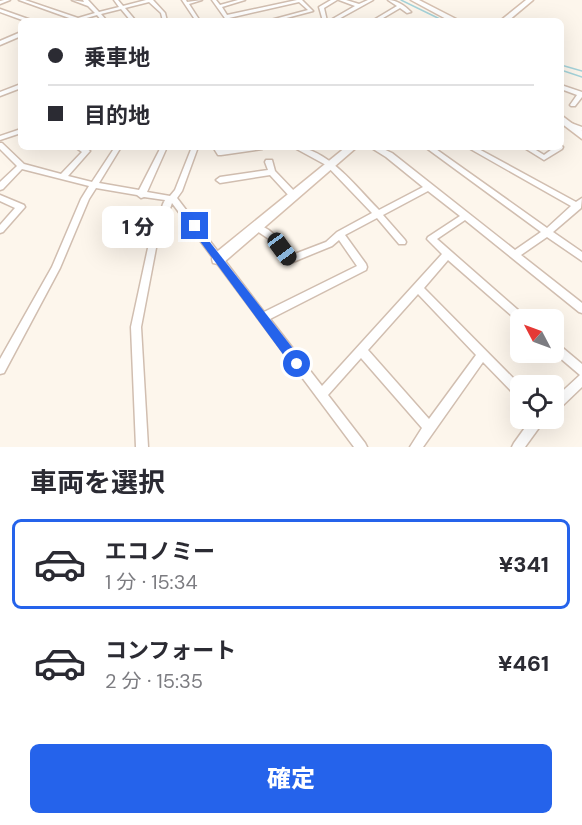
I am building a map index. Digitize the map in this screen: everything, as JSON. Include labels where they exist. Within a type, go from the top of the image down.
[{"type":"street","points":[[0,3],[9,0]]},
{"type":"street","points":[[21,0],[74,18]]},
{"type":"street","points":[[74,0],[90,5]]},
{"type":"street","points":[[85,0],[102,18]]},
{"type":"street","points":[[116,0],[132,18]]},
{"type":"street","points":[[81,18],[151,0],[163,13],[164,18]]},
{"type":"street","points":[[196,18],[186,2],[200,0]]},
{"type":"street","points":[[214,0],[221,6],[227,18]]},
{"type":"street","points":[[221,6],[243,0]]},
{"type":"street","points":[[232,18],[299,0],[310,11]]},
{"type":"street","points":[[281,18],[321,9],[335,0]]},
{"type":"street","points":[[341,0],[359,6]]},
{"type":"street","points":[[337,18],[371,0]]},
{"type":"street","points":[[390,0],[409,12]]},
{"type":"street","points":[[414,0],[450,18]]},
{"type":"street","points":[[508,18],[530,0]]},
{"type":"street","points":[[379,18],[401,6]]},
{"type":"street","points":[[321,9],[324,18]]},
{"type":"street","points":[[0,10],[21,18]]},
{"type":"street","points":[[0,43],[18,35]]},
{"type":"street","points":[[1,92],[18,87]]},
{"type":"street","points":[[564,88],[582,95],[573,105]]},
{"type":"street","points":[[564,120],[582,129]]},
{"type":"street","points":[[564,121],[582,136]]},
{"type":"street","points":[[0,138],[18,131]]},
{"type":"street","points":[[0,145],[21,166],[94,185],[173,199],[361,447]]},
{"type":"street","points":[[63,177],[86,151],[84,150]]},
{"type":"street","points":[[0,369],[56,268],[85,200],[116,150]]},
{"type":"street","points":[[141,195],[164,150]]},
{"type":"street","points":[[142,447],[136,327],[152,248],[167,204],[173,199],[194,150]]},
{"type":"street","points":[[218,150],[221,153],[242,150]]},
{"type":"street","points":[[303,150],[322,158],[330,165],[378,213],[402,242]]},
{"type":"street","points":[[218,259],[348,150]]},
{"type":"street","points":[[379,150],[389,155],[582,309]]},
{"type":"street","points":[[432,150],[582,256]]},
{"type":"street","points":[[476,150],[580,204],[548,232],[515,255]]},
{"type":"street","points":[[531,150],[544,158],[554,150]]},
{"type":"street","points":[[269,162],[272,172],[294,196]]},
{"type":"street","points":[[0,187],[21,166]]},
{"type":"street","points":[[220,180],[272,172]]},
{"type":"street","points":[[257,227],[275,239],[290,259],[329,244],[340,234],[429,187]]},
{"type":"street","points":[[0,198],[21,207],[0,230]]},
{"type":"street","points":[[466,216],[430,239],[510,309]]},
{"type":"street","points":[[262,318],[363,267],[340,234]]},
{"type":"street","points":[[321,395],[419,289],[448,254]]},
{"type":"street","points":[[419,289],[510,382]]},
{"type":"street","points":[[362,351],[430,428]]},
{"type":"street","points":[[416,447],[483,354]]},
{"type":"street","points":[[564,356],[582,371]]},
{"type":"street","points":[[564,397],[582,380]]},
{"type":"street","points":[[518,447],[532,429]]},
{"type":"waterway","points":[[401,0],[438,18]]},
{"type":"waterway","points":[[564,66],[582,71]]},
{"type":"waterway","points":[[564,71],[582,77]]},
{"type":"route","points":[[195,226],[297,364]]}]
